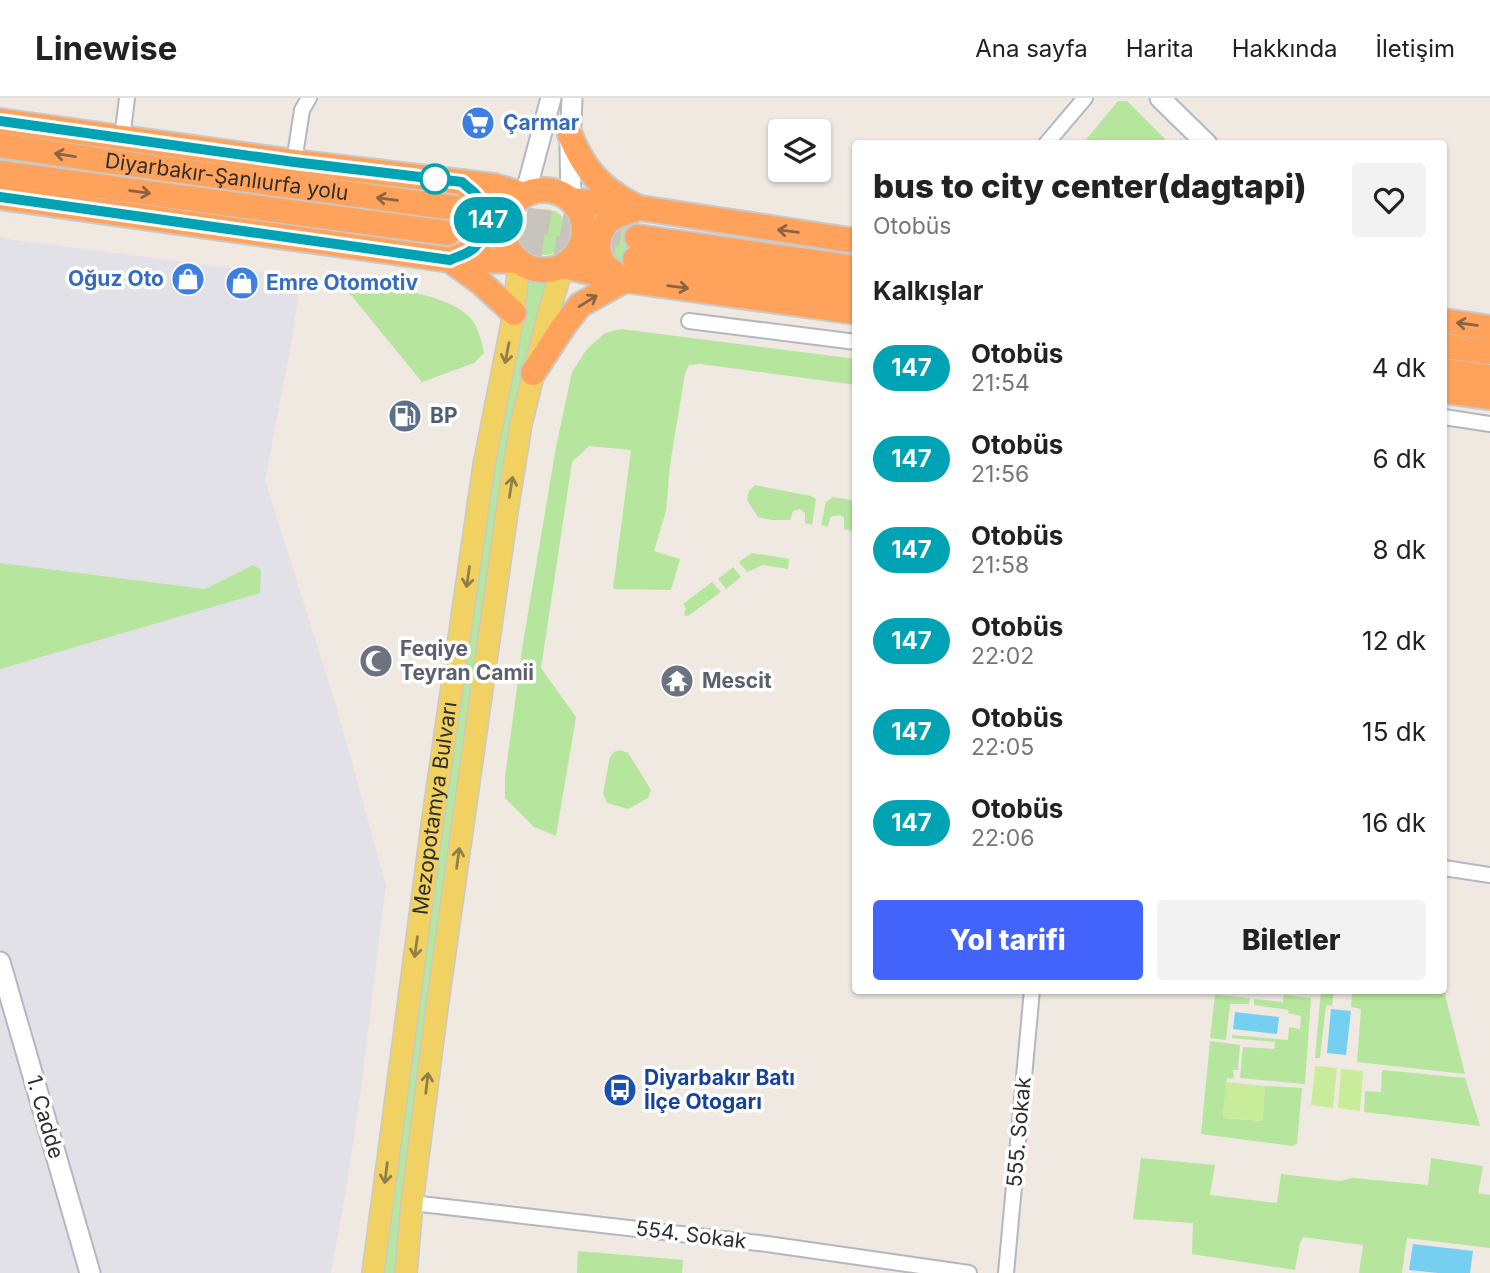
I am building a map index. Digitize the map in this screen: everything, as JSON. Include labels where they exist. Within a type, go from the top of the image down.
[{"type":"highway","points":[[0,121],[294,162],[494,186],[525,195]]},
{"type":"highway","points":[[570,135],[579,156],[595,177],[614,195],[640,208]]},
{"type":"highway","name":"Diyarbakır-Şanlıurfa yolu","points":[[0,145],[455,208]]},
{"type":"highway","name":"Diyarbakır-Şanlıurfa yolu","points":[[0,173],[448,233]]},
{"type":"highway","points":[[450,260],[476,247],[488,223],[484,205],[462,182]]},
{"type":"highway","points":[[536,191],[560,194],[570,200],[579,210],[584,235],[581,247],[573,258],[552,269],[540,270],[519,261],[510,251],[505,239],[508,214],[514,203],[536,191]]},
{"type":"highway","points":[[0,197],[450,260],[519,261]]},
{"type":"highway","points":[[570,200],[852,240]]},
{"type":"highway","points":[[640,208],[612,218],[600,234],[599,252],[604,265],[632,259],[852,288]]},
{"type":"highway","points":[[563,265],[632,259],[852,268]]},
{"type":"highway","points":[[632,259],[852,311]]},
{"type":"highway","points":[[533,373],[580,305],[632,259]]},
{"type":"highway","points":[[450,260],[480,282],[514,313]]},
{"type":"highway","points":[[1447,321],[1490,328]]},
{"type":"highway","points":[[1447,346],[1490,352]]},
{"type":"highway","points":[[1447,370],[1490,377]]},
{"type":"highway","points":[[1447,391],[1490,397]]},
{"type":"main road","name":"Mezopotamya Bulvarı","points":[[373,1273],[432,825],[484,465],[514,313],[519,261]]},
{"type":"main road","name":"Mezopotamya Bulvarı","points":[[406,1273],[412,1203],[437,1008],[505,524],[521,424],[563,265]]},
{"type":"street","points":[[122,139],[127,98]]},
{"type":"street","points":[[294,162],[302,110],[309,98]]},
{"type":"street","points":[[525,195],[551,98]]},
{"type":"street","points":[[570,200],[572,98]]},
{"type":"street","points":[[1049,140],[1085,98]]},
{"type":"street","points":[[1160,98],[1203,140]]},
{"type":"street","points":[[689,321],[852,341]]},
{"type":"street","points":[[1447,417],[1490,424]]},
{"type":"street","points":[[1447,869],[1490,875]]},
{"type":"street","name":"1. Cadde","points":[[0,961],[90,1273]]},
{"type":"street","name":"555. Sokak","points":[[1006,1273],[1032,994]]},
{"type":"street","name":"554. Sokak","points":[[412,1203],[767,1244],[969,1273]]},
{"type":"shaded area","points":[[0,238],[301,277],[265,480],[336,705],[386,885],[360,1097],[331,1273],[0,1273]]},
{"type":"green space","points":[[1118,101],[1127,101],[1166,140],[1086,140]]},
{"type":"green space","points":[[460,197],[467,201],[476,214],[470,234],[453,246]]},
{"type":"green space","points":[[545,209],[561,216],[568,232],[561,248],[545,255],[529,248],[522,232],[529,216]]},
{"type":"green space","points":[[634,220],[629,267],[614,257],[611,243],[617,225]]},
{"type":"green space","points":[[525,274],[554,279],[540,306],[510,424],[402,1193],[395,1273],[383,1273],[497,432]]},
{"type":"green space","points":[[346,281],[426,295],[455,307],[473,322],[484,353],[474,363],[422,382],[346,289]]},
{"type":"green space","points":[[621,329],[852,358],[852,384],[700,364],[689,365],[685,373],[670,465],[666,511],[654,551],[680,559],[671,590],[613,589],[631,450],[589,446],[572,462],[541,668],[576,717],[556,836],[534,827],[505,798],[505,777],[523,643],[556,447],[572,372],[587,349],[605,333]]},
{"type":"green space","points":[[755,485],[816,499],[812,525],[805,523],[805,513],[800,509],[793,511],[790,520],[758,517],[747,500],[749,491]]},
{"type":"green space","points":[[833,497],[852,500],[852,531],[844,529],[844,517],[839,515],[830,517],[828,527],[821,525],[826,502]]},
{"type":"green space","points":[[752,553],[789,559],[788,569],[763,565],[747,572],[739,562]]},
{"type":"green space","points":[[0,563],[205,589],[253,565],[261,570],[260,593],[0,669]]},
{"type":"green space","points":[[733,567],[741,577],[726,589],[718,579]]},
{"type":"green space","points":[[712,582],[721,592],[688,616],[684,615],[686,608],[683,604]]},
{"type":"green space","points":[[620,750],[628,753],[651,790],[648,798],[628,809],[607,803],[603,793],[610,757]]},
{"type":"green space","points":[[1321,994],[1334,994],[1332,1006],[1326,1005],[1320,1058],[1315,1058]]},
{"type":"green space","points":[[1352,994],[1445,994],[1465,1074],[1357,1062],[1361,1009],[1351,1007]]},
{"type":"green space","points":[[1215,995],[1250,998],[1249,1004],[1230,1004],[1226,1040],[1210,1038]]},
{"type":"green space","points":[[1284,995],[1311,998],[1305,1084],[1240,1078],[1243,1047],[1274,1049],[1275,1042],[1232,1038],[1232,1035],[1288,1040],[1289,1027],[1300,1029],[1301,1016],[1288,1013],[1289,1010],[1254,1005],[1254,999],[1283,1002]]},
{"type":"green space","points":[[1210,1041],[1240,1045],[1238,1070],[1233,1070],[1234,1079],[1227,1078],[1223,1118],[1262,1121],[1265,1086],[1302,1088],[1297,1144],[1293,1146],[1201,1134]]},
{"type":"green space","points":[[1315,1066],[1337,1068],[1333,1108],[1311,1105]]},
{"type":"green space","points":[[1341,1069],[1363,1071],[1360,1111],[1338,1108]]},
{"type":"green space","points":[[1382,1070],[1465,1078],[1480,1126],[1364,1112],[1365,1091],[1381,1092]]},
{"type":"green space","points":[[1226,1082],[1265,1086],[1263,1121],[1223,1118]]},
{"type":"green space","points":[[1141,1158],[1215,1165],[1210,1195],[1277,1203],[1281,1174],[1340,1181],[1353,1178],[1428,1185],[1431,1158],[1483,1166],[1478,1193],[1490,1195],[1490,1248],[1407,1238],[1402,1273],[1359,1273],[1363,1245],[1303,1237],[1295,1270],[1192,1254],[1193,1223],[1133,1219]]},
{"type":"green space","points":[[578,1251],[683,1260],[682,1273],[577,1273]]},
{"type":"water","points":[[1331,1009],[1351,1011],[1346,1055],[1327,1053]]},
{"type":"water","points":[[1235,1012],[1279,1017],[1277,1034],[1233,1029]]},
{"type":"water","points":[[1413,1244],[1473,1251],[1470,1273],[1409,1270]]},
{"type":"tunnel","points":[[455,208],[637,237]]},
{"type":"tunnel","points":[[448,233],[635,259]]},
{"type":"bus line","name":"147","points":[[0,121],[294,162],[462,182],[484,205],[488,223],[476,247],[450,260],[0,197]]},
{"type":"place","name":"Çarmar","points":[[478,123]]},
{"type":"place","name":"Oğuz Oto","points":[[188,279]]},
{"type":"place","name":"Emre Otomotiv","points":[[242,283]]},
{"type":"place","name":"BP","points":[[405,416]]},
{"type":"place","name":"Feqiye Teyran Camii","points":[[376,661]]},
{"type":"place","name":"Mescit","points":[[677,681]]},
{"type":"place","name":"Diyarbakır Batı İlçe Otogarı","points":[[620,1090]]}]
